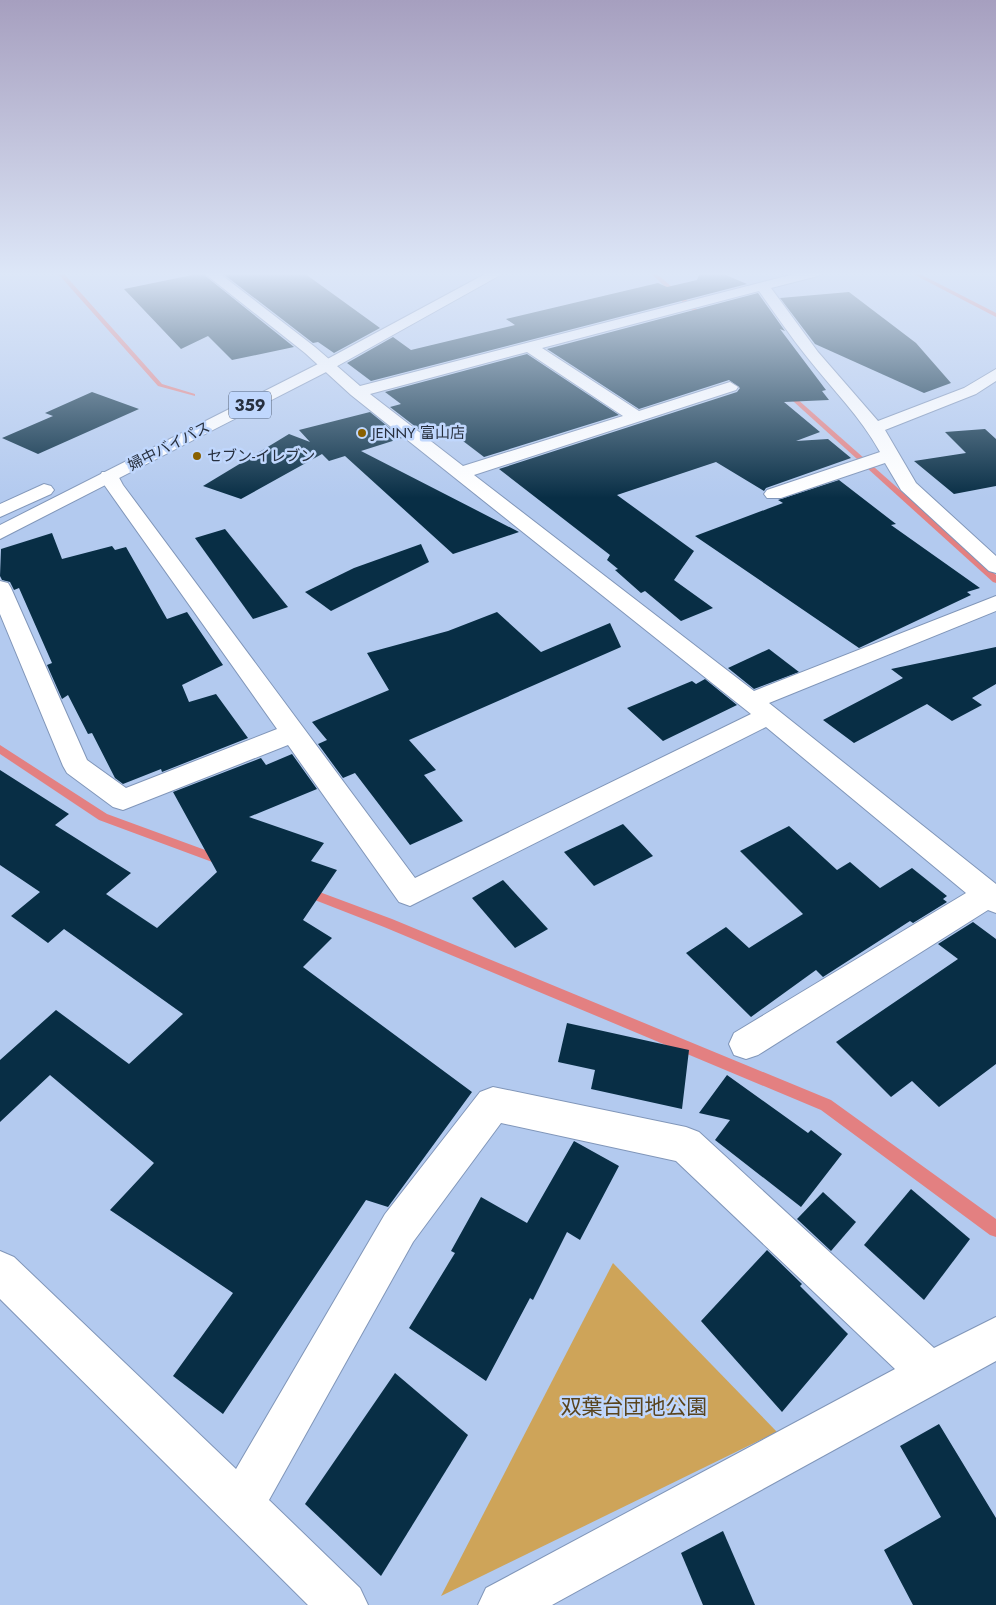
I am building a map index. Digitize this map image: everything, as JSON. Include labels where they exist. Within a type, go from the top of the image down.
[{"type":"main road","points":[[304,348],[357,392],[759,709],[992,898],[746,1044]]},
{"type":"main road","name":"婦中バイパス","points":[[141,442],[322,362],[346,348]]},
{"type":"main road","name":"婦中バイパス","points":[[0,533],[104,467],[350,348]]},
{"type":"main road","points":[[357,392],[526,348]]},
{"type":"main road","points":[[530,348],[638,417]]},
{"type":"main road","points":[[807,348],[840,384],[874,428],[908,486],[996,568]]},
{"type":"main road","points":[[874,428],[970,391],[996,374]]},
{"type":"main road","points":[[461,473],[730,387]]},
{"type":"main road","points":[[774,494],[890,455]]},
{"type":"main road","points":[[104,467],[292,733],[410,894],[759,709],[996,603]]},
{"type":"main road","points":[[0,511],[62,481]]},
{"type":"main road","points":[[0,588],[76,766],[123,800],[292,733]]},
{"type":"main road","points":[[241,1505],[399,1228],[493,1104],[686,1145],[931,1374]]},
{"type":"main road","points":[[0,1271],[344,1605]]},
{"type":"main road","points":[[503,1605],[996,1338]]},
{"type":"green space","name":"双葉台団地公園","points":[[613,1263],[777,1432],[441,1596]]},
{"type":"building","points":[[220,348],[290,348],[232,360]]},
{"type":"building","points":[[327,348],[343,348],[334,353]]},
{"type":"building","points":[[374,348],[408,348],[411,350],[420,348],[499,348],[371,381],[347,363]]},
{"type":"building","points":[[794,348],[826,390],[822,391],[829,400],[784,402],[820,432],[796,441],[828,439],[851,458],[766,488],[764,491],[716,462],[617,495],[694,551],[674,580],[713,608],[681,621],[645,591],[641,593],[615,570],[618,569],[607,560],[610,555],[499,469],[737,392],[740,388],[729,380],[639,409],[547,349]]},
{"type":"building","points":[[824,348],[920,348],[951,383],[924,393]]},
{"type":"building","points":[[527,354],[619,415],[484,457],[442,425],[421,431],[390,407],[401,404],[385,392]]},
{"type":"building","points":[[92,392],[139,409],[38,454],[2,438],[53,416],[45,413]]},
{"type":"building","points":[[370,412],[402,438],[361,451],[519,532],[453,554],[345,456],[329,461],[322,454],[241,499],[203,486],[289,434],[310,442],[299,430]]},
{"type":"building","points":[[985,429],[996,439],[996,486],[954,494],[914,461],[966,453],[945,432]]},
{"type":"building","points":[[839,480],[896,524],[891,525],[980,588],[967,592],[971,595],[859,648],[695,536],[783,503],[778,500]]},
{"type":"building","points":[[225,529],[288,607],[253,619],[195,538]]},
{"type":"building","points":[[52,533],[62,559],[112,546],[115,550],[126,547],[167,619],[187,612],[223,665],[182,685],[189,702],[216,694],[248,738],[162,772],[161,769],[123,784],[115,778],[92,733],[88,734],[68,695],[62,699],[47,665],[52,663],[19,588],[14,590],[10,582],[2,580],[0,576],[1,549]]},
{"type":"building","points":[[421,544],[429,562],[331,611],[305,592],[354,568]]},
{"type":"building","points":[[497,612],[541,652],[610,623],[621,647],[409,740],[436,770],[424,775],[463,821],[410,845],[355,773],[343,778],[318,744],[327,740],[312,722],[389,690],[367,653],[448,631]]},
{"type":"building","points":[[996,647],[996,684],[972,698],[982,705],[952,721],[927,704],[854,743],[823,720],[903,678],[891,669]]},
{"type":"building","points":[[769,649],[799,672],[754,689],[728,668]]},
{"type":"building","points":[[705,679],[737,705],[663,741],[627,708],[692,681],[696,684]]},
{"type":"building","points":[[292,754],[317,789],[249,817],[324,843],[311,861],[337,870],[303,920],[332,938],[303,967],[472,1092],[388,1207],[366,1200],[223,1414],[173,1376],[233,1293],[110,1210],[154,1163],[50,1075],[0,1122],[0,1060],[56,1010],[129,1064],[183,1014],[64,929],[48,943],[11,916],[40,892],[0,865],[0,770],[69,814],[55,825],[131,873],[106,894],[157,928],[217,872],[173,792],[261,758],[266,765]]},
{"type":"building","points":[[623,824],[653,856],[594,886],[564,852]]},
{"type":"building","points":[[789,826],[837,870],[850,862],[880,888],[912,868],[947,896],[943,899],[947,902],[913,923],[910,921],[823,977],[816,970],[751,1017],[686,953],[726,927],[749,948],[803,914],[740,851]]},
{"type":"building","points":[[503,880],[548,929],[515,948],[472,898]]},
{"type":"building","points":[[973,922],[996,939],[996,1064],[939,1107],[912,1081],[891,1097],[836,1042],[958,959],[938,944]]},
{"type":"building","points":[[567,1023],[689,1050],[682,1109],[591,1089],[595,1070],[558,1062]]},
{"type":"building","points":[[727,1075],[808,1133],[811,1130],[842,1154],[801,1207],[715,1140],[730,1120],[699,1113]]},
{"type":"building","points":[[574,1141],[619,1166],[580,1240],[567,1232],[533,1300],[530,1298],[486,1381],[409,1328],[455,1253],[451,1251],[481,1197],[527,1223]]},
{"type":"building","points":[[911,1189],[970,1239],[924,1300],[864,1245]]},
{"type":"building","points":[[823,1192],[856,1222],[831,1251],[797,1219]]},
{"type":"building","points":[[767,1250],[802,1284],[800,1286],[848,1334],[782,1412],[701,1321]]},
{"type":"building","points":[[395,1373],[468,1435],[381,1576],[305,1504]]},
{"type":"building","points":[[939,1424],[996,1518],[996,1605],[913,1605],[884,1550],[941,1517],[900,1446]]},
{"type":"building","points":[[723,1531],[755,1605],[703,1605],[681,1553]]},
{"type":"waterway","points":[[127,348],[160,385],[193,395]]},
{"type":"waterway","points":[[785,391],[996,580]]},
{"type":"waterway","points":[[0,749],[103,817],[223,861]]},
{"type":"waterway","points":[[306,892],[388,923],[826,1105],[996,1229]]},
{"type":"place","name":"JENNY 富山店","points":[[362,433]]},
{"type":"place","name":"セブン-イレブン","points":[[197,456]]}]
